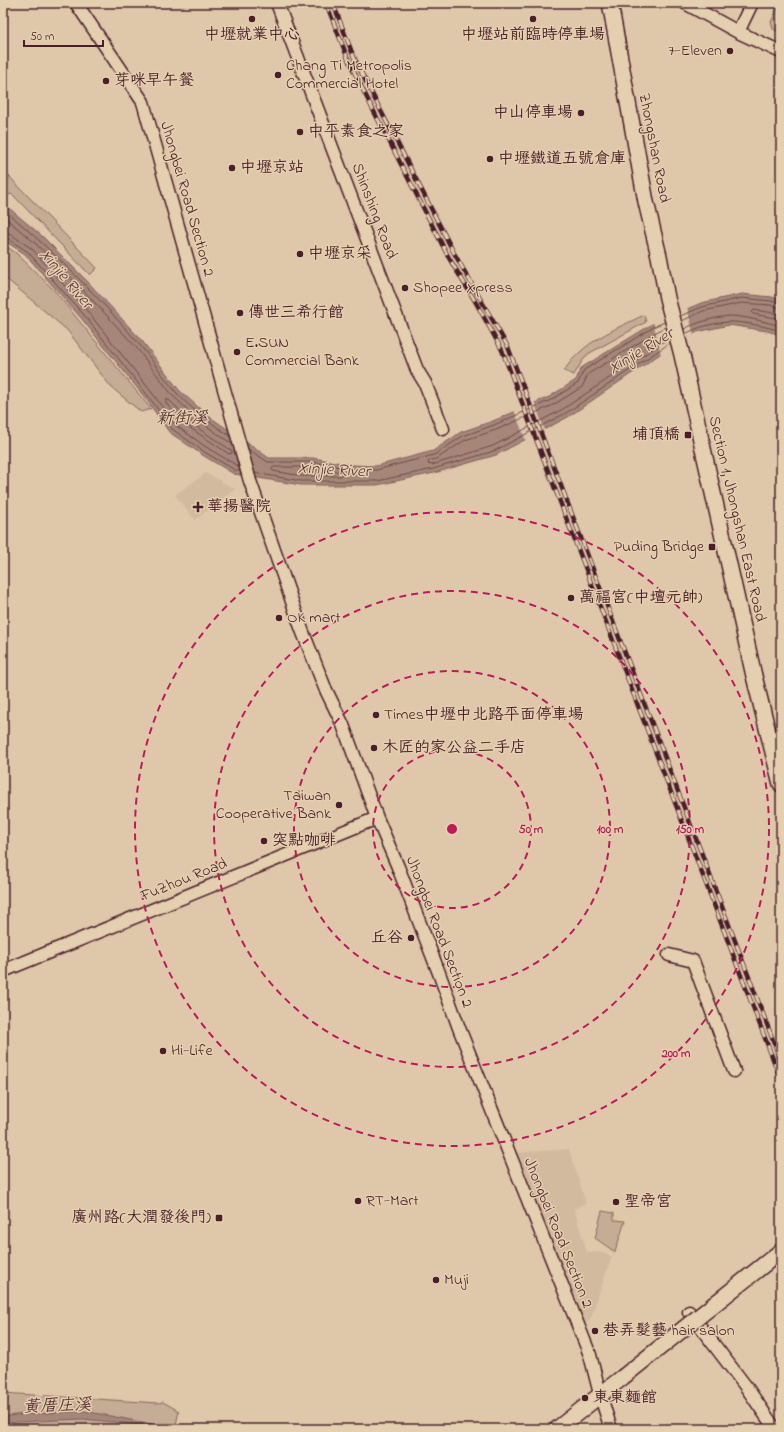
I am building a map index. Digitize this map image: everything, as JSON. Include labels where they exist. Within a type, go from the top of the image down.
[{"type":"main road","name":"Zhongshan Road","points":[[610,3],[646,202],[667,298],[682,355]]},
{"type":"main road","name":"Section 1, Jhongshan East Road","points":[[682,355],[756,684],[781,784]]},
{"type":"main road","points":[[557,1429],[781,1251]]},
{"type":"street","name":"Jhongbei Road Section 2","points":[[76,3],[143,102],[250,481],[302,630],[325,688],[342,725],[377,818],[398,866],[440,974],[459,1028],[590,1355],[600,1394],[612,1429]]},
{"type":"street","name":"Shinshing Road","points":[[277,3],[417,370],[425,383],[443,429]]},
{"type":"street","points":[[685,3],[738,32],[781,52]]},
{"type":"street","points":[[738,32],[752,3]]},
{"type":"street","name":"FuZhou Road","points":[[3,971],[377,818]]},
{"type":"street","points":[[669,955],[693,961],[734,1071]]},
{"type":"street","points":[[689,1312],[747,1388],[775,1429]]},
{"type":"shaded area","points":[[780,3],[781,33],[773,29],[771,22]]},
{"type":"shaded area","points":[[3,170],[97,268],[90,275],[13,195],[3,193]]},
{"type":"shaded area","points":[[3,244],[16,253],[54,290],[151,409],[141,412],[111,387],[67,330],[3,276]]},
{"type":"shaded area","points":[[644,315],[646,322],[588,354],[574,375],[564,371],[580,352],[600,337]]},
{"type":"shaded area","name":"華揚醫院","points":[[206,473],[235,489],[195,520],[175,495]]},
{"type":"shaded area","points":[[569,1149],[586,1203],[574,1209],[587,1253],[598,1252],[612,1256],[590,1320],[584,1325],[514,1153]]},
{"type":"shaded area","points":[[602,1211],[614,1213],[614,1220],[625,1221],[615,1252],[595,1238]]},
{"type":"shaded area","points":[[3,1393],[158,1403],[163,1402],[179,1411],[175,1429],[3,1429]]},
{"type":"water","name":"新街溪","points":[[3,206],[10,209],[42,236],[88,282],[143,342],[179,390],[207,415],[269,458],[313,458],[352,465],[376,466],[433,451],[461,432],[493,421],[549,397],[576,380],[581,368],[654,323],[701,303],[742,294],[772,297],[781,300],[781,335],[767,331],[729,325],[697,332],[660,354],[568,417],[496,455],[434,473],[377,485],[301,485],[234,474],[169,432],[146,399],[81,318],[25,254],[3,240]]},
{"type":"water","points":[[84,1411],[152,1424],[161,1429],[156,1429],[152,1426],[83,1419],[3,1424],[3,1417],[15,1415]]},
{"type":"pier","points":[[687,307],[694,336],[661,355],[653,321]]},
{"type":"pier","points":[[534,401],[545,431],[526,441],[514,410]]},
{"type":"railway","points":[[326,3],[348,59],[365,94],[449,258],[502,350],[781,1080]]},
{"type":"railway","points":[[333,3],[353,55],[364,78],[454,253],[508,347],[781,1061]]},
{"type":"place","name":"中壢就業中心","points":[[252,19]]},
{"type":"place","name":"中壢站前臨時停車場","points":[[533,19]]},
{"type":"place","name":"7-Eleven","points":[[730,51]]},
{"type":"place","name":"Chang Ti Metropolis Commercial Hotel","points":[[278,75]]},
{"type":"place","name":"芽咪早午餐","points":[[106,81]]},
{"type":"place","name":"中山停車場","points":[[581,113]]},
{"type":"place","name":"中平素食之家","points":[[300,132]]},
{"type":"place","name":"中壢鐵道五號倉庫","points":[[490,159]]},
{"type":"place","name":"中壢京站","points":[[232,168]]},
{"type":"place","name":"中壢京采","points":[[300,254]]},
{"type":"place","name":"Shopee Xpress","points":[[405,288]]},
{"type":"place","name":"傳世三希行館","points":[[240,313]]},
{"type":"place","name":"E.SUN Commercial Bank","points":[[237,352]]},
{"type":"place","name":"埔頂橋","points":[[688,435]]},
{"type":"place","name":"華揚醫院","points":[[198,507]]},
{"type":"place","name":"Puding Bridge","points":[[712,547]]},
{"type":"place","name":"萬福宮(中壇元帥)","points":[[571,598]]},
{"type":"place","name":"OK mart","points":[[279,618]]},
{"type":"place","name":"Times中壢中北路平面停車場","points":[[376,715]]},
{"type":"place","name":"木匠的家公益二手店","points":[[374,748]]},
{"type":"place","name":"Taiwan Cooperative Bank","points":[[339,805]]},
{"type":"place","name":"突點咖啡","points":[[264,841]]},
{"type":"place","name":"丘谷","points":[[411,938]]},
{"type":"place","name":"Hi-Life","points":[[163,1051]]},
{"type":"place","name":"RT-Mart","points":[[358,1201]]},
{"type":"place","name":"聖帝宮","points":[[616,1202]]},
{"type":"place","name":"廣州路(大潤發後門)","points":[[219,1218]]},
{"type":"place","name":"Muji","points":[[436,1280]]},
{"type":"place","name":"巷弄髮藝 hair salon","points":[[595,1331]]},
{"type":"place","name":"東東麵館","points":[[585,1398]]},
{"type":"water label","name":"Xinjie River","points":[[66,279]]},
{"type":"water label","name":"Xinjie River","points":[[641,351]]},
{"type":"water label","name":"Xinjie River","points":[[334,470]]},
{"type":"water label","name":"黃厝庄溪","points":[[57,1406]]}]
